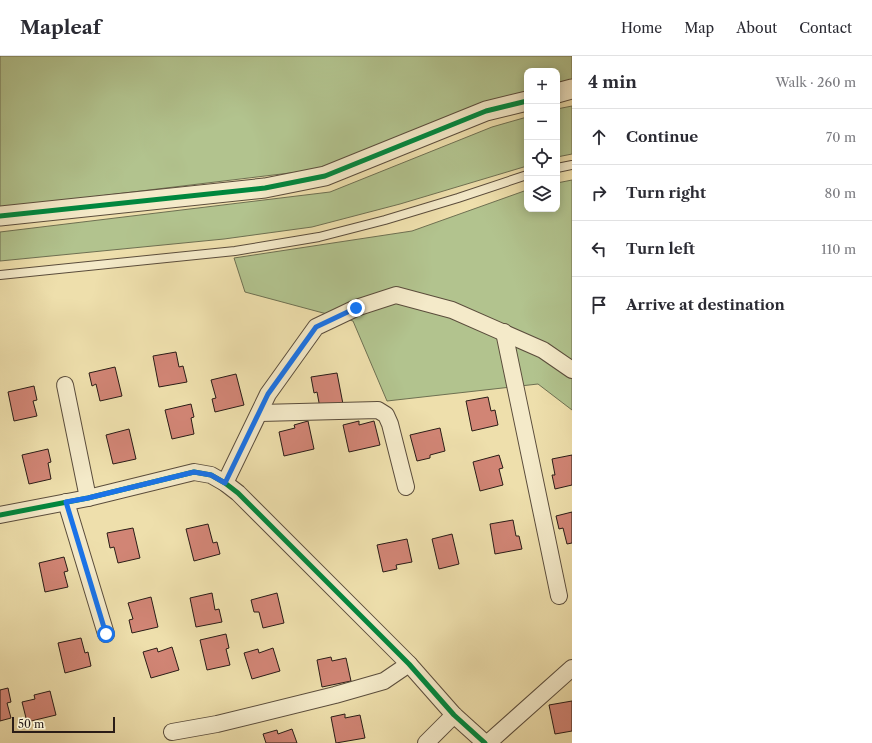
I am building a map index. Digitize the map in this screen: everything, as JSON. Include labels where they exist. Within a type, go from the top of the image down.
[{"type":"street","points":[[560,92],[572,89]]},
{"type":"street","points":[[0,216],[265,188],[325,176],[486,111],[524,101]]},
{"type":"street","points":[[225,483],[268,394],[316,327],[356,308],[396,295],[452,310],[543,350],[572,370]]},
{"type":"street","points":[[504,332],[559,596]]},
{"type":"street","points":[[65,385],[88,498]]},
{"type":"street","points":[[260,413],[378,410],[386,415],[390,424],[406,487]]},
{"type":"street","points":[[0,515],[88,498],[194,472],[211,475],[238,493],[409,664],[454,715],[487,743],[572,668]]},
{"type":"street","points":[[66,502],[106,634]]},
{"type":"street","points":[[172,732],[224,722],[335,696],[384,681],[409,664]]},
{"type":"street","points":[[426,743],[454,715]]},
{"type":"lane","points":[[560,167],[572,164]]},
{"type":"lane","points":[[0,275],[235,251],[320,237],[444,203],[524,176]]},
{"type":"green space","points":[[0,56],[572,56],[572,82],[560,84],[560,68],[524,68],[524,94],[323,169],[0,208]]},
{"type":"green space","points":[[572,106],[572,154],[560,156],[560,140],[560,108]]},
{"type":"green space","points":[[524,118],[524,167],[400,204],[312,227],[224,239],[0,261],[0,232],[330,192],[492,127]]},
{"type":"green space","points":[[572,180],[572,410],[538,384],[387,401],[353,321],[245,292],[234,258],[412,231],[524,191],[524,212],[560,212],[560,182]]},
{"type":"building","points":[[176,352],[179,367],[183,366],[187,382],[159,387],[153,356]]},
{"type":"building","points":[[115,367],[122,396],[100,401],[96,384],[92,386],[89,373]]},
{"type":"building","points":[[337,373],[343,404],[320,408],[317,392],[314,393],[311,377]]},
{"type":"building","points":[[236,374],[244,405],[215,412],[212,399],[216,398],[211,380]]},
{"type":"building","points":[[34,386],[37,400],[33,401],[37,416],[14,421],[8,392]]},
{"type":"building","points":[[488,397],[491,411],[495,410],[498,425],[472,431],[466,401]]},
{"type":"building","points":[[191,404],[194,417],[191,418],[194,434],[172,439],[165,410]]},
{"type":"building","points":[[308,421],[314,449],[284,456],[279,432],[295,428],[294,425]]},
{"type":"building","points":[[359,421],[359,425],[374,421],[380,445],[349,452],[343,425]]},
{"type":"building","points":[[440,428],[445,451],[430,455],[430,458],[417,461],[410,435]]},
{"type":"building","points":[[129,429],[136,459],[113,464],[106,435]]},
{"type":"building","points":[[48,449],[51,462],[48,463],[51,479],[29,484],[22,455]]},
{"type":"building","points":[[499,455],[503,468],[499,469],[503,485],[480,491],[473,462]]},
{"type":"building","points":[[572,455],[572,485],[555,489],[552,475],[555,475],[552,459]]},
{"type":"building","points":[[572,512],[572,543],[567,544],[563,528],[559,529],[556,516]]},
{"type":"building","points":[[513,520],[516,536],[519,536],[522,549],[495,554],[490,524]]},
{"type":"building","points":[[208,524],[213,543],[217,542],[220,554],[194,561],[186,529]]},
{"type":"building","points":[[133,528],[140,558],[118,563],[114,547],[110,548],[107,533]]},
{"type":"building","points":[[452,534],[459,564],[439,569],[432,539]]},
{"type":"building","points":[[407,539],[412,562],[396,565],[397,569],[383,572],[377,545]]},
{"type":"building","points":[[64,557],[68,571],[64,572],[68,587],[45,592],[39,563]]},
{"type":"building","points":[[212,593],[215,610],[219,609],[222,622],[196,627],[190,598]]},
{"type":"building","points":[[277,593],[284,623],[263,628],[259,612],[254,612],[251,600]]},
{"type":"building","points":[[151,597],[158,627],[132,633],[129,620],[133,619],[128,603]]},
{"type":"building","points":[[226,634],[229,648],[226,649],[230,665],[207,670],[200,640]]},
{"type":"building","points":[[81,638],[85,653],[88,652],[91,666],[65,673],[58,643]]},
{"type":"building","points":[[172,647],[179,670],[151,678],[143,652],[157,648],[158,652]]},
{"type":"building","points":[[273,648],[280,671],[252,679],[244,653],[258,649],[259,653]]},
{"type":"building","points":[[331,657],[332,661],[346,658],[351,681],[322,687],[317,660]]},
{"type":"building","points":[[8,688],[11,702],[7,703],[11,718],[0,721],[0,690]]},
{"type":"building","points":[[50,691],[56,715],[27,722],[22,702],[35,699],[34,695]]},
{"type":"building","points":[[572,701],[572,731],[555,734],[549,705]]},
{"type":"building","points":[[345,714],[345,718],[360,715],[365,738],[336,743],[331,717]]},
{"type":"building","points":[[292,729],[297,743],[266,743],[263,734],[277,730],[278,734]]},
{"type":"cycle path","points":[[0,216],[265,188],[325,176],[486,111],[524,102]]},
{"type":"cycle path","points":[[0,515],[88,498],[194,472],[211,475],[238,493],[409,664],[454,715],[485,743]]},
{"type":"route","points":[[106,634],[66,502],[194,472],[211,475],[225,483],[268,394],[316,327],[356,308]]}]
